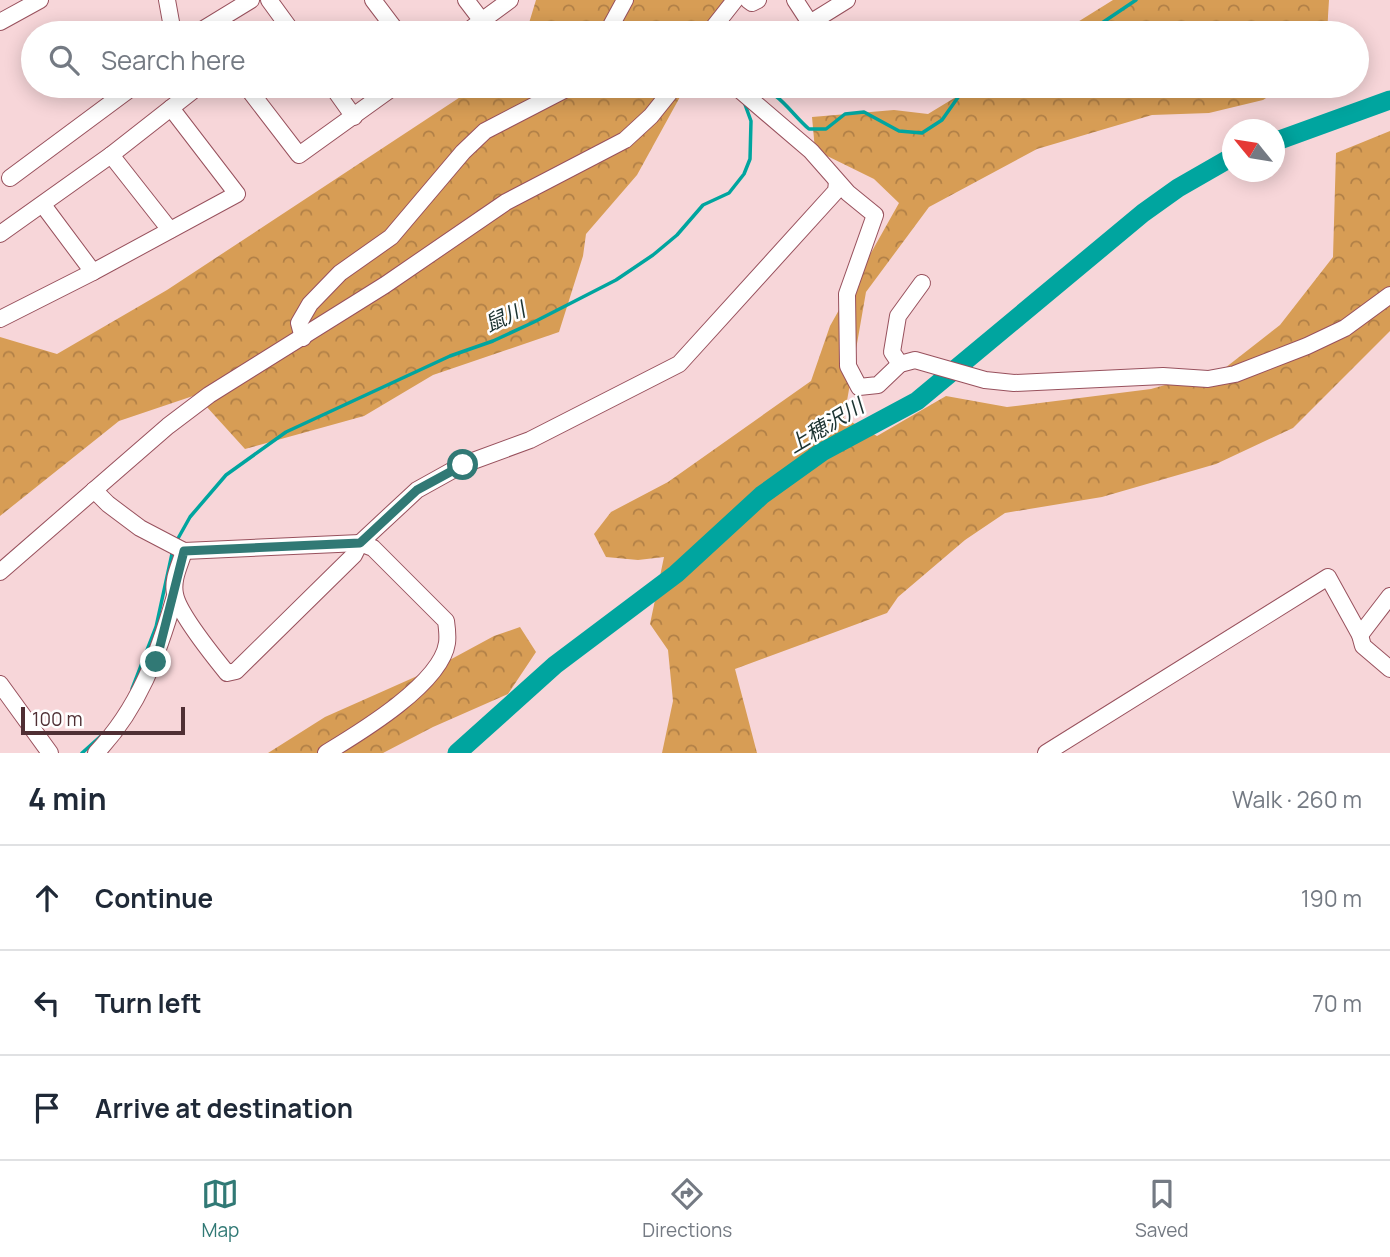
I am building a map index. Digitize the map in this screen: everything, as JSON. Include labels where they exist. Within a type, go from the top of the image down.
[{"type":"street","points":[[0,22],[40,0]]},
{"type":"street","points":[[167,0],[171,21]]},
{"type":"street","points":[[217,21],[251,0]]},
{"type":"street","points":[[269,0],[284,21]]},
{"type":"street","points":[[373,0],[389,21]]},
{"type":"street","points":[[466,0],[482,21],[510,0]]},
{"type":"street","points":[[614,21],[625,0]]},
{"type":"street","points":[[718,21],[735,0]]},
{"type":"street","points":[[748,0],[752,3],[758,0]]},
{"type":"street","points":[[795,0],[807,21]]},
{"type":"street","points":[[820,21],[847,0]]},
{"type":"street","points":[[10,178],[118,98]]},
{"type":"street","points":[[0,234],[111,155],[184,98]]},
{"type":"street","points":[[255,98],[299,155],[379,98]]},
{"type":"street","points":[[341,98],[354,117]]},
{"type":"street","points":[[303,338],[299,323],[310,304],[340,273],[391,237],[463,152],[485,131],[549,98]]},
{"type":"street","points":[[0,572],[209,395],[303,338],[506,202],[625,140],[651,116],[665,98]]},
{"type":"street","points":[[749,98],[810,151],[837,182],[875,215],[847,293],[848,366],[859,387],[878,385],[900,363],[915,360],[985,380],[1014,383],[1163,376],[1208,379],[1235,373],[1307,346],[1345,327],[1390,295]]},
{"type":"street","points":[[0,319],[237,194],[171,108]]},
{"type":"street","points":[[111,155],[170,230]]},
{"type":"street","points":[[175,596],[206,646],[227,673],[236,671],[354,555],[360,543],[417,490],[463,465],[530,440],[679,364],[836,191],[837,182]]},
{"type":"street","points":[[43,205],[93,272]]},
{"type":"street","points":[[900,363],[892,352],[898,316],[922,284]]},
{"type":"street","points":[[94,490],[108,504],[177,548],[360,543],[373,548],[391,563],[446,621],[447,645],[435,667],[393,710],[326,753]]},
{"type":"street","points":[[96,753],[117,731],[156,662],[175,596],[177,548]]},
{"type":"street","points":[[1046,753],[1328,577],[1360,635],[1363,646],[1390,669]]},
{"type":"street","points":[[1360,635],[1390,596]]},
{"type":"street","points":[[0,684],[50,753]]},
{"type":"green space","points":[[536,0],[747,0],[712,21],[530,21]]},
{"type":"green space","points":[[1113,0],[1329,0],[1328,21],[1079,21]]},
{"type":"green space","points":[[459,98],[679,98],[637,175],[586,234],[583,256],[559,332],[433,375],[364,416],[245,449],[196,395],[119,421],[0,516],[0,337],[57,354],[167,290]]},
{"type":"green space","points":[[954,98],[1266,98],[1209,113],[1152,115],[1037,149],[929,207],[866,292],[844,418],[877,436],[946,396],[1007,407],[1151,389],[1225,368],[1280,325],[1333,257],[1336,153],[1390,131],[1390,331],[1293,428],[1216,464],[1102,497],[1005,513],[965,540],[898,597],[887,613],[735,669],[757,753],[662,753],[673,701],[668,650],[650,624],[664,557],[638,560],[606,557],[594,534],[611,512],[668,482],[811,381],[830,326],[899,203],[874,179],[815,150],[812,117],[894,110],[928,114]]},
{"type":"green space","points":[[520,627],[536,652],[508,694],[433,727],[383,753],[268,753],[325,717],[433,669],[494,636]]},
{"type":"waterway","name":"鼠川","points":[[1105,21],[1136,0]]},
{"type":"waterway","name":"鼠川","points":[[778,98],[809,129],[826,129],[845,114],[864,112],[899,131],[922,133],[942,120],[958,98]]},
{"type":"waterway","name":"鼠川","points":[[176,542],[190,517],[226,475],[286,432],[450,356],[493,341],[534,322],[616,280],[653,255],[677,235],[703,205],[729,193],[744,174],[750,159],[751,121],[743,99]]},
{"type":"waterway","name":"上穂沢川","points":[[1285,138],[1390,100]]},
{"type":"waterway","name":"上穂沢川","points":[[457,753],[555,665],[676,574],[762,495],[822,452],[917,401],[1143,213],[1178,188],[1222,163]]},
{"type":"waterway","name":"鼠川","points":[[132,689],[156,627],[173,549]]},
{"type":"waterway","name":"鼠川","points":[[82,753],[101,736]]},
{"type":"route","points":[[156,662],[175,596],[175,580],[184,551],[360,543],[417,490],[463,465]]}]
